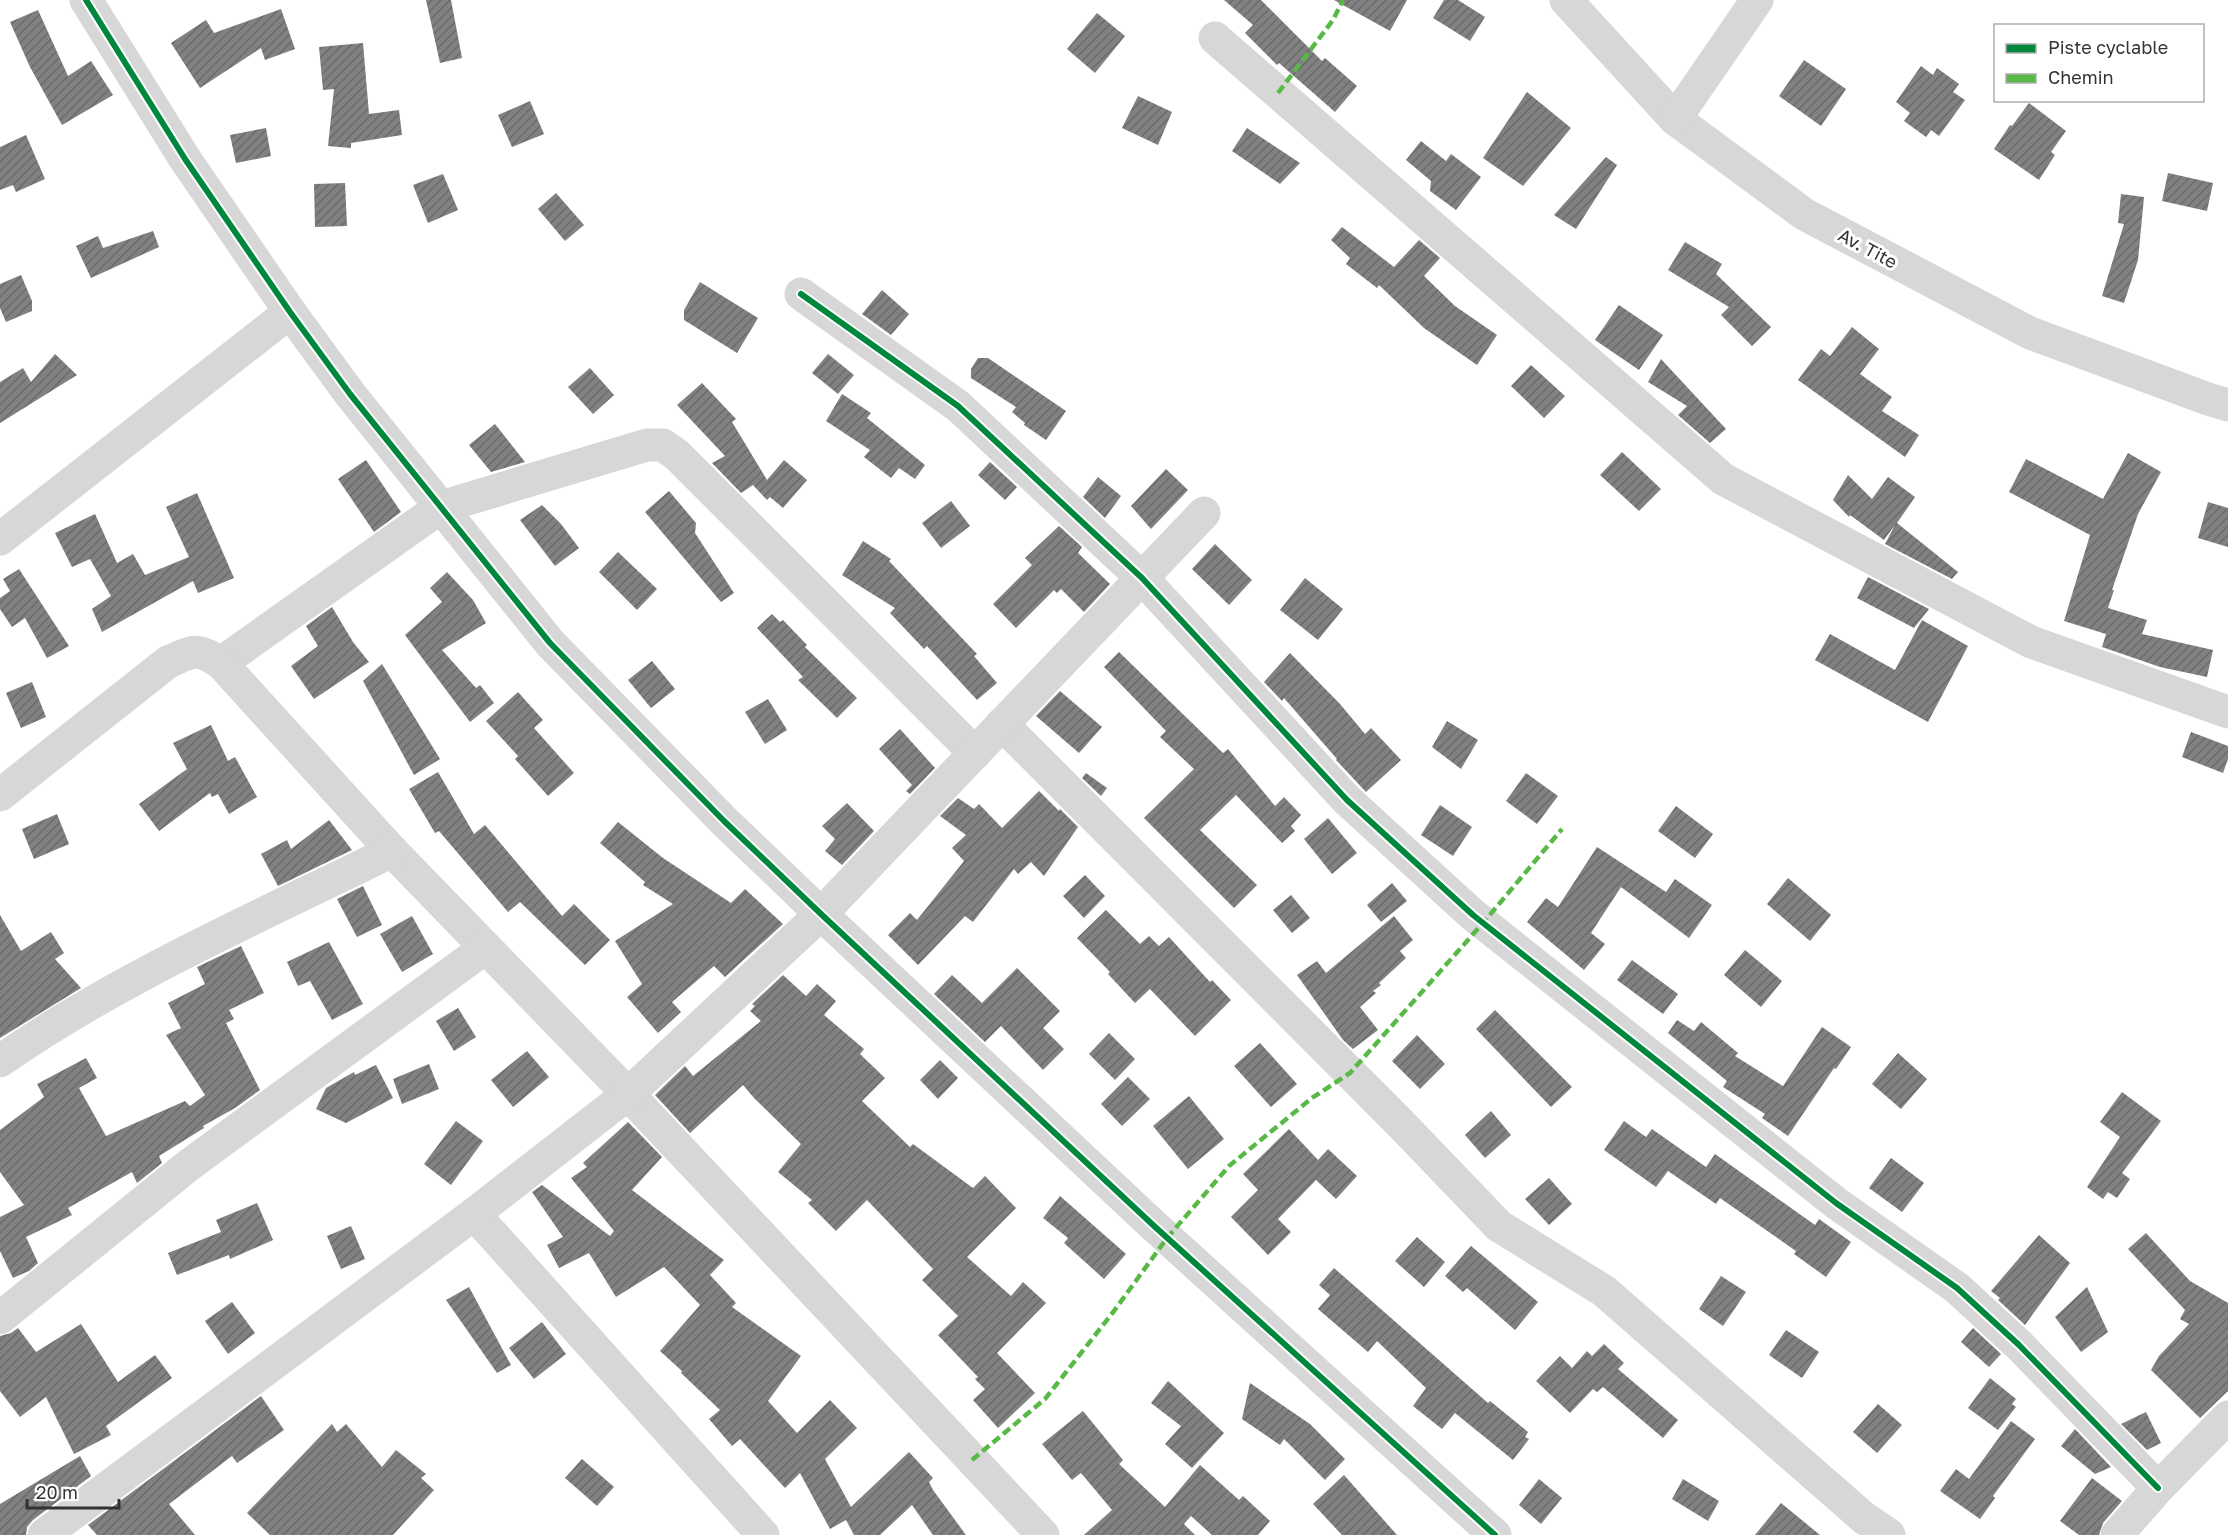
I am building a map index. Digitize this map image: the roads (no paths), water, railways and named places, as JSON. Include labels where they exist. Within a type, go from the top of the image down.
[{"type":"street","points":[[87,0],[185,159],[290,312],[350,394],[550,643],[724,822],[821,914],[1153,1225],[1495,1535]]},
{"type":"street","name":"Av. Tite","points":[[1566,0],[1675,119],[1804,214],[2030,333],[2228,405]]},
{"type":"street","points":[[1675,119],[1757,0]]},
{"type":"street","points":[[1215,38],[1723,479],[2031,642],[2228,712]]},
{"type":"street","points":[[801,294],[958,406],[1142,578],[1347,801],[1473,915],[1836,1203],[1957,1288],[2019,1345],[2158,1488]]},
{"type":"street","points":[[0,539],[290,312]]},
{"type":"street","points":[[221,663],[441,507],[647,444],[663,445],[677,455],[975,753]]},
{"type":"street","points":[[44,1535],[474,1214],[628,1094],[821,914],[1204,513]]},
{"type":"street","points":[[0,795],[168,662],[190,652],[204,652],[221,663],[393,851],[628,1094],[1043,1535]]},
{"type":"street","points":[[1002,724],[1402,1125],[1499,1226],[1604,1291],[1867,1529]]},
{"type":"street","points":[[0,1060],[34,1036],[164,963],[393,851]]},
{"type":"street","points":[[0,1318],[189,1165],[485,948]]},
{"type":"street","points":[[474,1214],[763,1535]]},
{"type":"street","points":[[2118,1535],[2158,1488],[2228,1417]]}]
